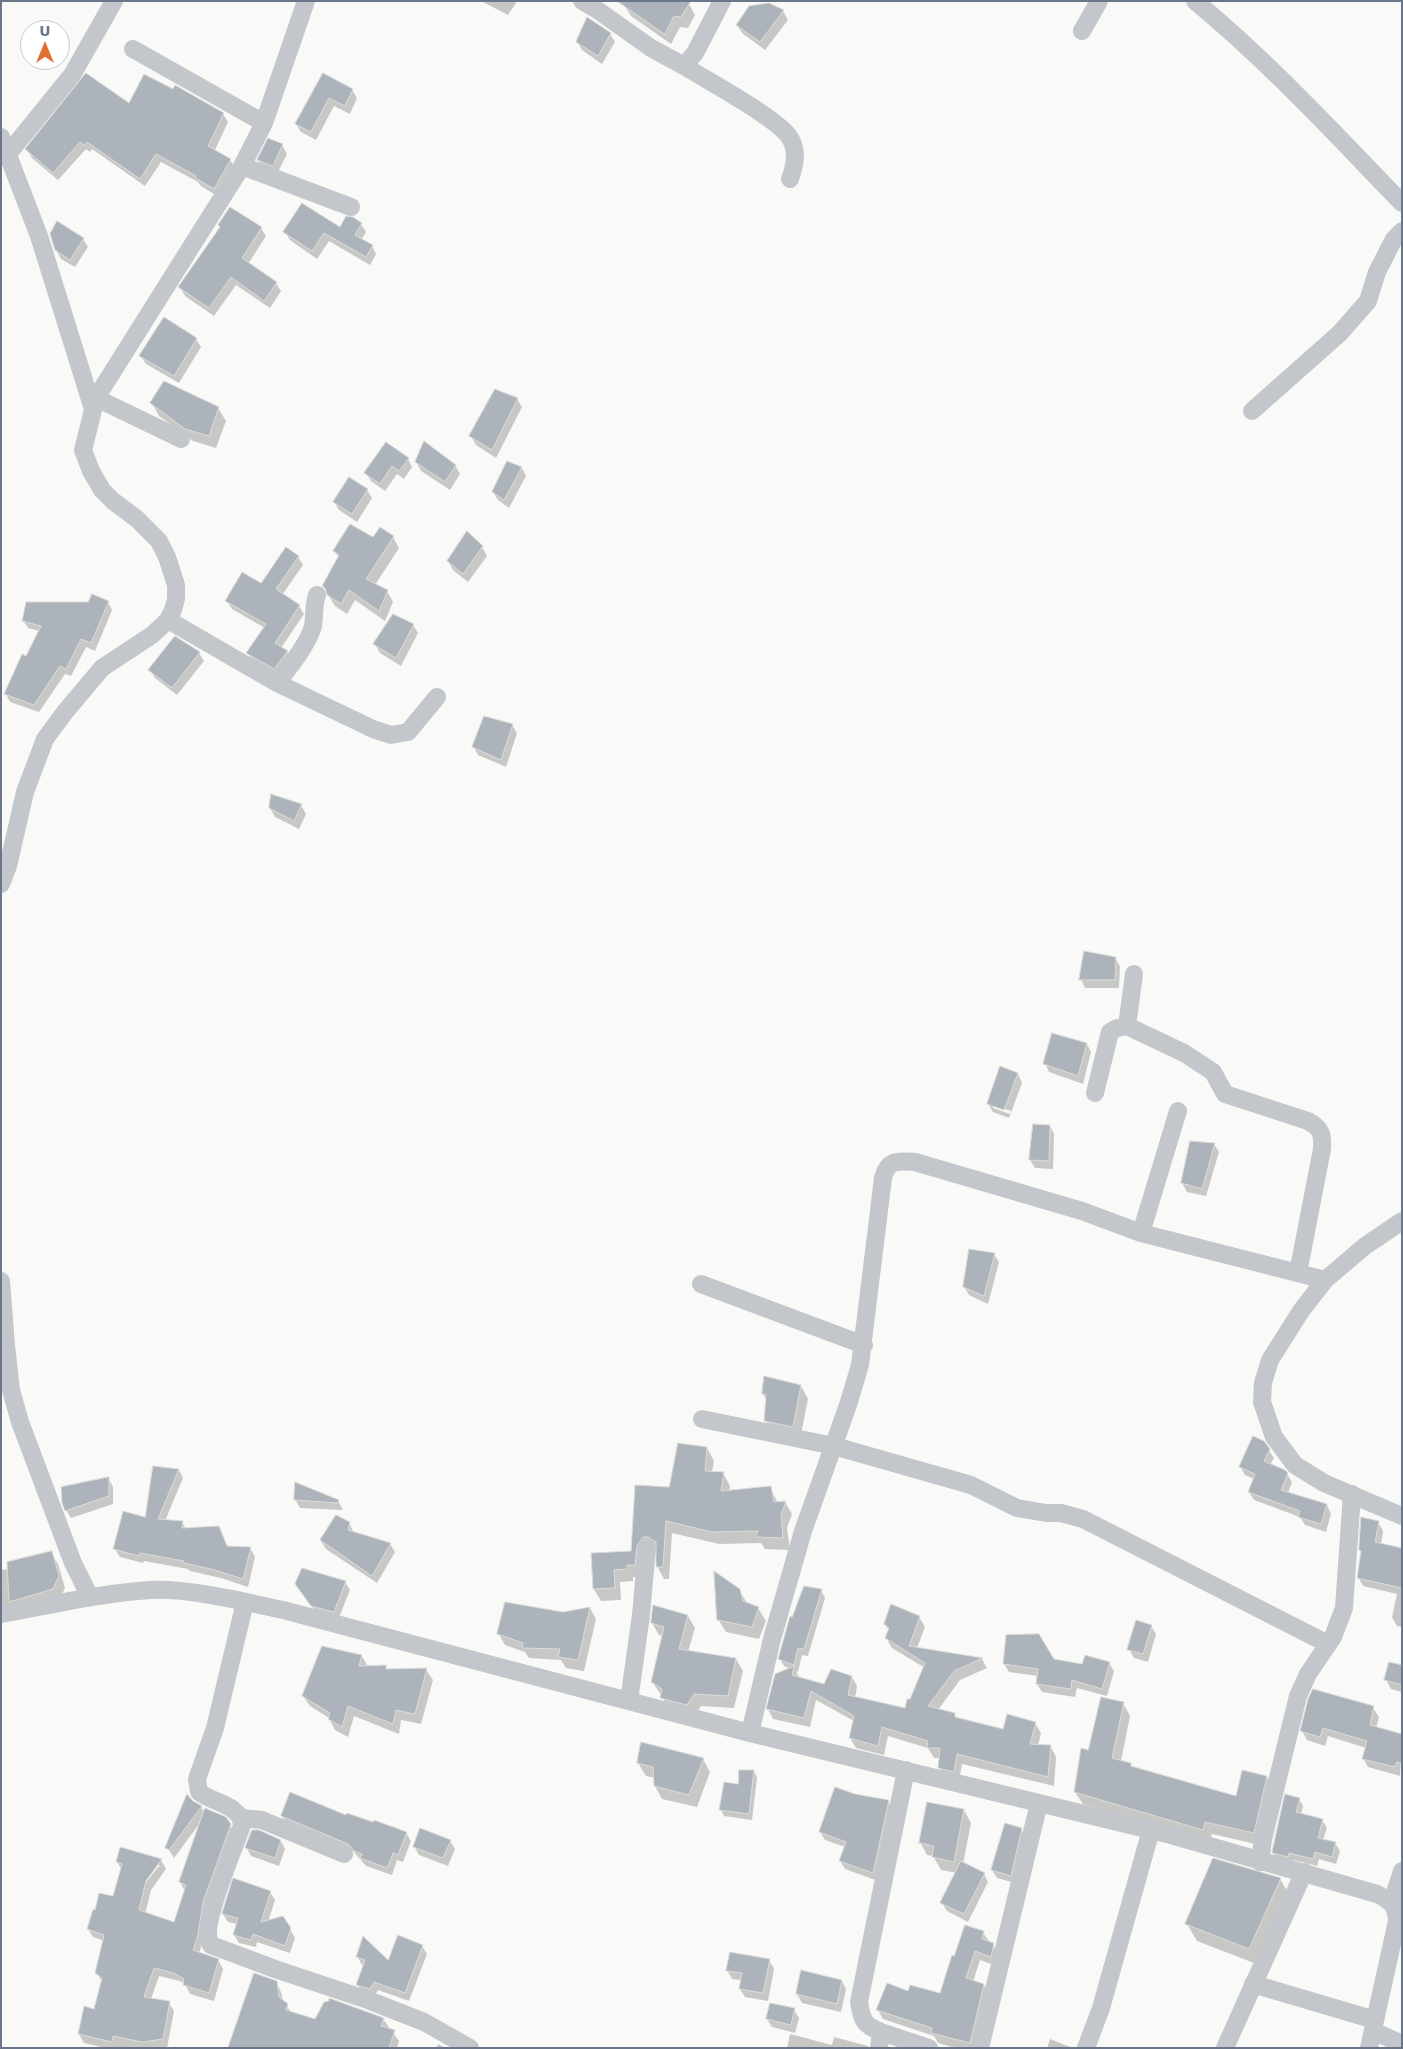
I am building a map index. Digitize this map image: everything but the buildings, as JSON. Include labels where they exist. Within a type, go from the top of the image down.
[{"type":"street","points":[[8,154],[72,75],[114,1]]},
{"type":"street","points":[[1,884],[8,866],[25,792],[45,739],[102,668],[134,648],[168,620],[176,599],[176,585],[167,557],[159,541],[137,519],[107,496],[91,471],[84,450],[94,403],[242,166],[264,123],[306,1]]},
{"type":"street","points":[[582,1],[651,48],[767,117],[789,136],[795,149],[795,167],[790,179]]},
{"type":"street","points":[[684,66],[695,52],[722,1]]},
{"type":"street","points":[[1082,31],[1099,1]]},
{"type":"street","points":[[1195,1],[1252,50],[1297,93],[1402,203]]},
{"type":"street","points":[[133,49],[264,123]]},
{"type":"street","points":[[1,137],[39,236],[94,403],[182,439]]},
{"type":"street","points":[[242,166],[351,207]]},
{"type":"street","points":[[1252,411],[1340,333],[1368,302],[1377,272],[1394,239],[1402,231]]},
{"type":"street","points":[[277,683],[296,659],[313,627],[314,603],[317,595]]},
{"type":"street","points":[[168,620],[277,683],[374,729],[392,735],[408,732],[437,697]]},
{"type":"street","points":[[1126,1026],[1134,974]]},
{"type":"street","points":[[1095,1093],[1110,1032],[1126,1026],[1184,1053],[1213,1072],[1224,1094],[1308,1121],[1318,1127],[1323,1135],[1322,1149],[1298,1273]]},
{"type":"street","points":[[1141,1233],[1178,1111]]},
{"type":"street","points":[[750,1733],[772,1639],[803,1531],[851,1397],[864,1345],[883,1178],[885,1168],[891,1163],[915,1162],[1082,1211],[1141,1233],[1325,1280]]},
{"type":"street","points":[[1402,1222],[1365,1246],[1325,1280],[1300,1311],[1270,1360],[1263,1384],[1262,1402],[1274,1437],[1295,1465],[1324,1483],[1402,1516]]},
{"type":"street","points":[[1,1281],[11,1390],[20,1422],[73,1563],[90,1597]]},
{"type":"street","points":[[701,1284],[864,1345]]},
{"type":"street","points":[[702,1419],[834,1446],[971,1486],[1017,1508],[1046,1513],[1061,1513],[1083,1519],[1328,1644]]},
{"type":"street","points":[[1260,1862],[1263,1839],[1298,1696],[1308,1674],[1333,1637],[1344,1608],[1352,1494]]},
{"type":"street","points":[[629,1701],[641,1615],[647,1547]]},
{"type":"street","points":[[1,1614],[90,1597],[152,1590],[177,1591],[245,1602],[750,1733],[1151,1830],[1377,1894],[1397,1907]]},
{"type":"street","points":[[245,1602],[215,1728],[197,1779],[199,1792],[207,1798],[235,1810],[242,1818],[242,1826],[215,1898],[207,1927],[207,1940],[211,1945],[424,2022],[470,2048]]},
{"type":"street","points":[[906,1770],[859,2002],[861,2016],[867,2026],[880,2040],[930,2048]]},
{"type":"street","points":[[980,2048],[1039,1803]]},
{"type":"street","points":[[242,1818],[262,1820],[344,1854]]},
{"type":"street","points":[[1086,2048],[1101,2008],[1151,1830]]},
{"type":"street","points":[[1372,2033],[1397,1921],[1402,1871]]},
{"type":"street","points":[[1226,2048],[1304,1872]]},
{"type":"street","points":[[1253,1984],[1402,2044]]}]
